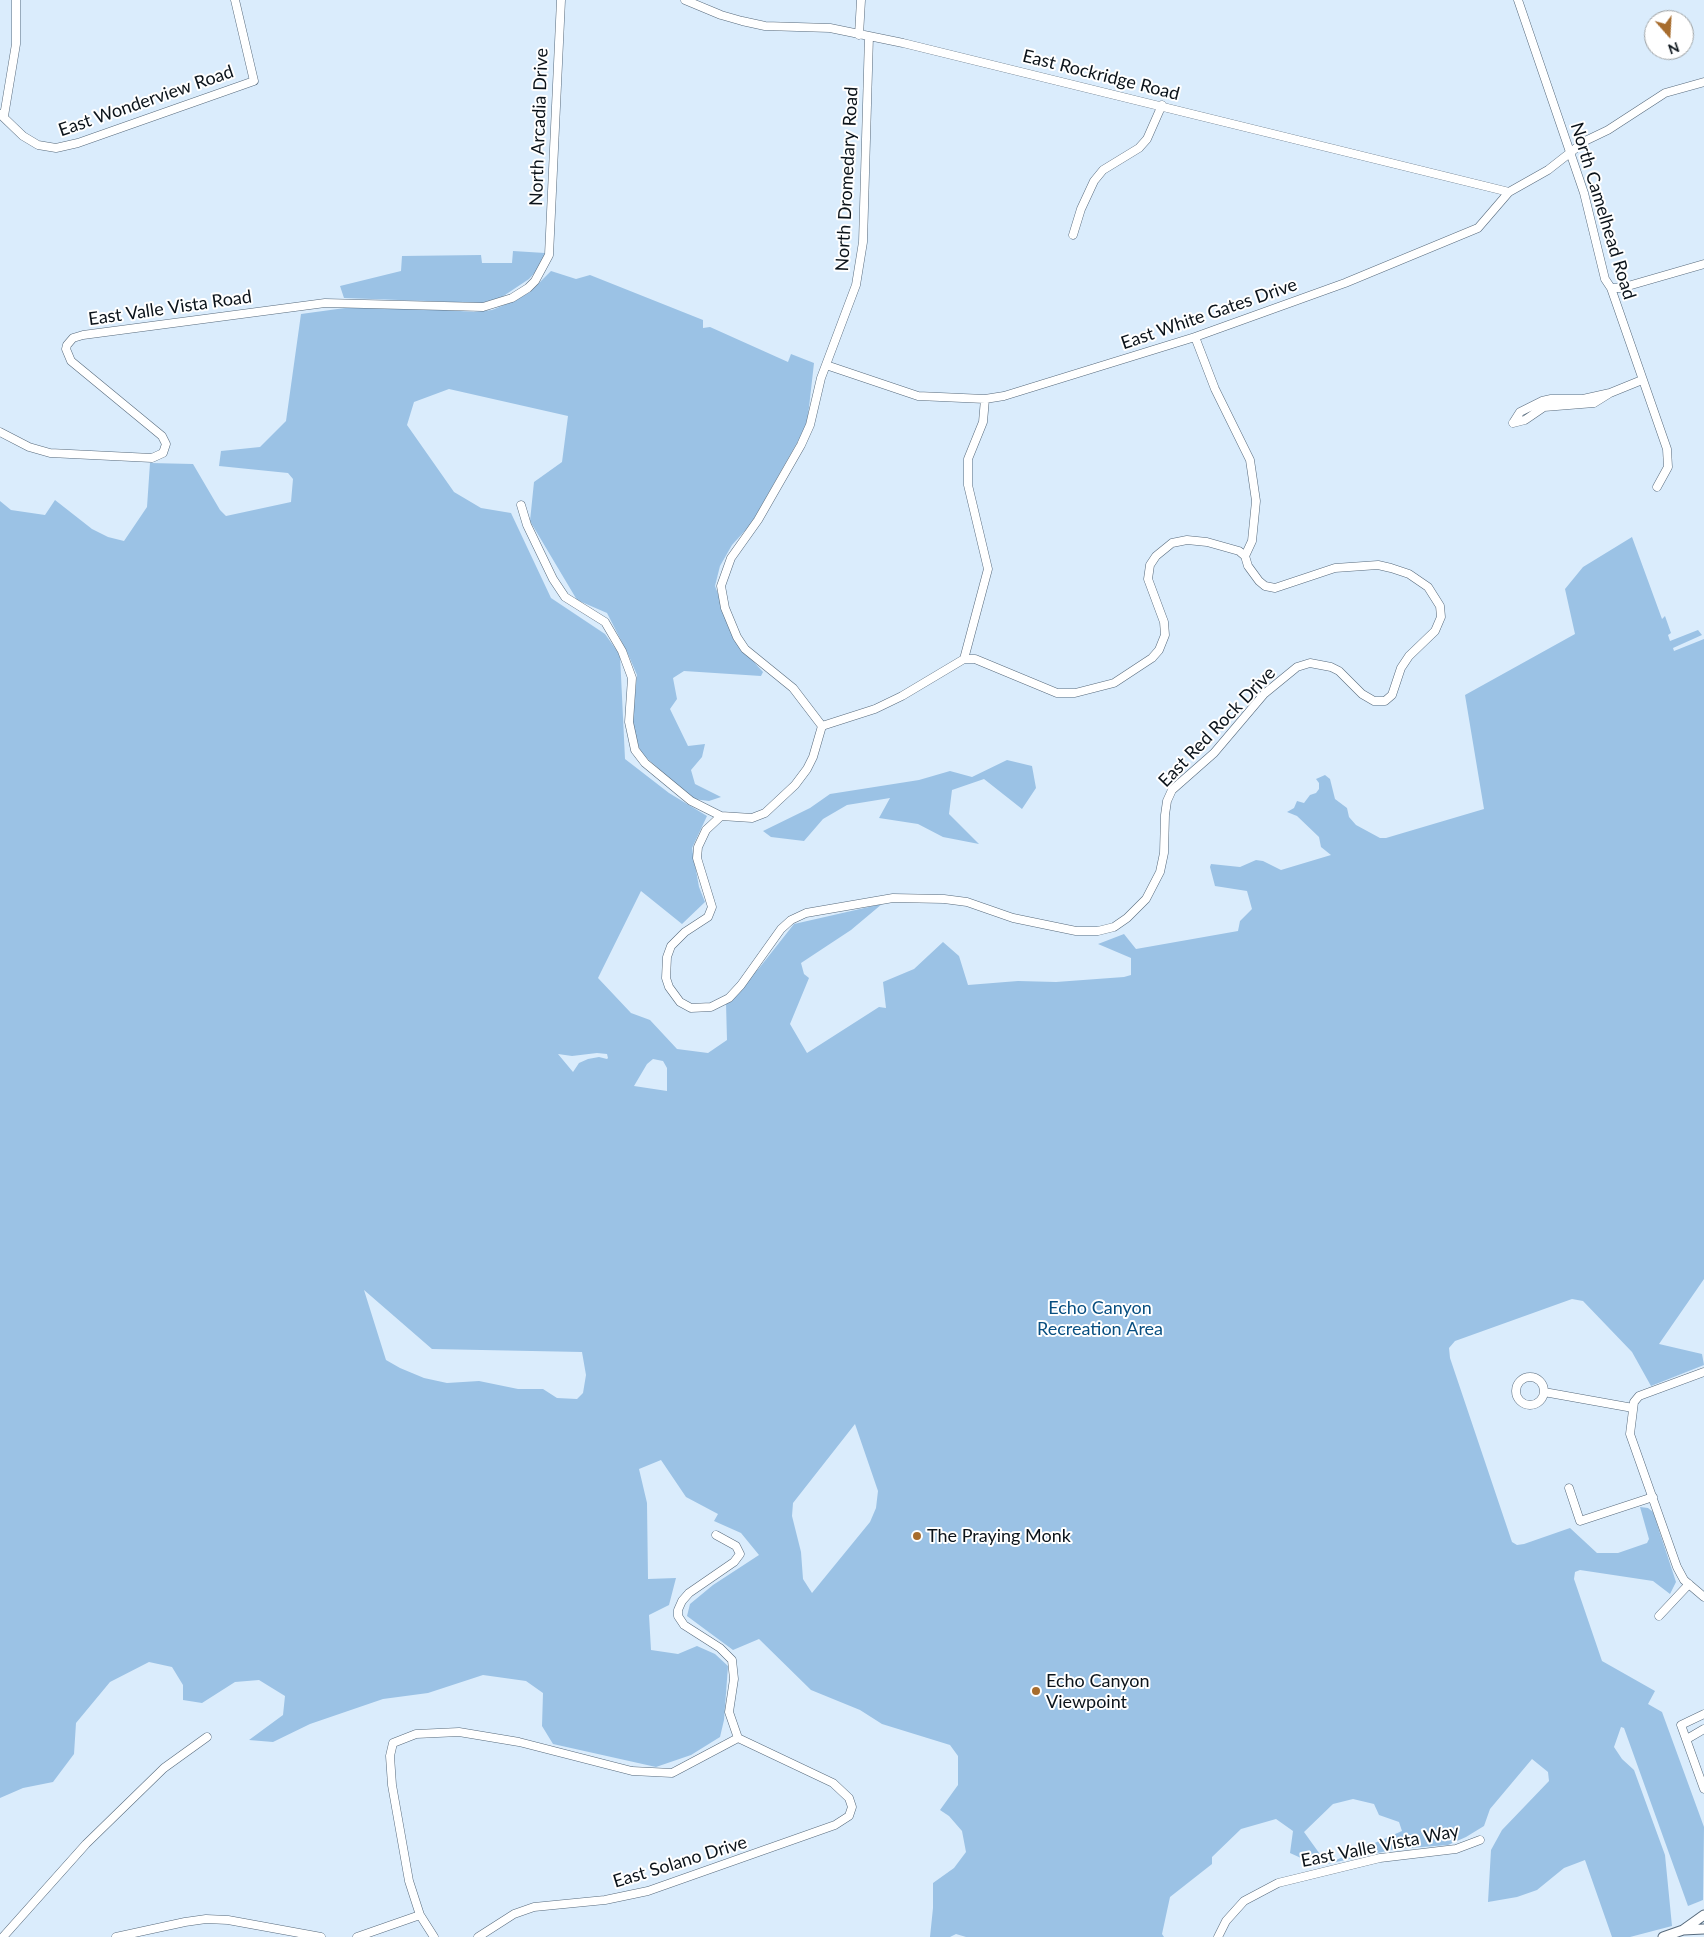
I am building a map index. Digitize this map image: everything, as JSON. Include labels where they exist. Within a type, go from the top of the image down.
[{"type":"street","points":[[2,115],[16,44],[16,0]]},
{"type":"street","name":"East Wonderview Road","points":[[2,115],[23,136],[38,145],[56,148],[78,143],[254,81],[235,0]]},
{"type":"street","name":"North Arcadia Drive","points":[[549,256],[562,0]]},
{"type":"street","name":"East Rockridge Road","points":[[685,0],[721,15],[765,26],[830,28],[852,31],[1162,105],[1509,192]]},
{"type":"street","points":[[860,34],[861,0]]},
{"type":"street","name":"North Camelhead Road","points":[[1518,0],[1571,153],[1593,227],[1605,279],[1611,288],[1669,458],[1665,476],[1658,487]]},
{"type":"street","name":"North Dromedary Road","points":[[822,726],[793,688],[745,649],[725,608],[722,586],[724,574],[731,558],[758,520],[801,445],[810,425],[826,366],[856,285],[861,262],[869,36]]},
{"type":"street","name":"East White Gates Drive","points":[[826,366],[918,396],[985,399],[1004,396],[1195,337],[1449,242],[1478,228],[1509,192],[1548,170],[1585,141],[1608,130],[1649,102],[1684,86],[1704,82]]},
{"type":"street","points":[[1073,235],[1081,209],[1094,181],[1103,170],[1139,148],[1147,139],[1162,105]]},
{"type":"street","name":"East Valle Vista Road","points":[[0,432],[28,447],[50,453],[152,458],[163,452],[166,444],[162,436],[71,360],[66,349],[73,338],[112,330],[325,303],[483,307],[512,298],[528,288],[535,281],[549,256]]},
{"type":"street","points":[[1611,288],[1621,288],[1704,264]]},
{"type":"street","points":[[521,505],[527,526],[553,579],[565,597],[605,622],[622,650],[632,678],[629,722],[635,750],[645,763],[686,797],[721,816],[752,818],[765,813],[795,785],[813,757],[822,726],[876,709],[902,696],[947,667],[964,659],[975,659],[1057,693],[1075,694],[1114,683],[1152,658],[1159,650],[1165,635],[1164,622],[1148,579],[1150,565],[1156,556],[1172,543],[1187,540],[1207,542],[1239,552],[1245,556],[1252,541],[1256,501],[1250,460],[1214,390],[1195,337]]},
{"type":"street","points":[[1610,393],[1583,398],[1542,401],[1520,412],[1513,423],[1525,420],[1544,407],[1594,403],[1610,393],[1642,380]]},
{"type":"street","points":[[964,659],[988,569],[968,485],[968,459],[983,422],[985,399]]},
{"type":"street","name":"East Red Rock Drive","points":[[721,816],[706,830],[698,847],[697,858],[712,907],[708,917],[685,932],[671,946],[667,957],[666,978],[669,987],[680,1002],[691,1008],[710,1006],[729,998],[741,985],[782,929],[791,920],[806,914],[893,898],[944,899],[967,902],[1013,918],[1076,930],[1098,931],[1114,927],[1127,918],[1146,899],[1160,872],[1164,853],[1165,815],[1172,790],[1214,753],[1264,694],[1297,667],[1310,663],[1331,667],[1339,671],[1362,694],[1374,702],[1385,702],[1392,695],[1401,668],[1409,656],[1435,631],[1441,617],[1440,606],[1428,587],[1409,574],[1391,568],[1378,565],[1335,568],[1275,588],[1264,586],[1259,581],[1248,566],[1245,556]]},
{"type":"street","points":[[1704,1372],[1639,1396],[1634,1402],[1630,1434],[1677,1567],[1689,1584],[1704,1597]]},
{"type":"street","points":[[1544,1392],[1633,1408]]},
{"type":"street","points":[[1569,1488],[1580,1521],[1652,1497]]},
{"type":"street","points":[[434,1937],[420,1915],[409,1881],[392,1785],[390,1756],[393,1743],[416,1734],[459,1732],[519,1742],[632,1771],[672,1773],[738,1738],[728,1712],[734,1679],[732,1660],[720,1648],[684,1625],[678,1616],[678,1610],[682,1601],[689,1593],[734,1562],[740,1554],[736,1546],[716,1536]]},
{"type":"street","points":[[1659,1616],[1689,1584]]},
{"type":"street","points":[[1704,1714],[1681,1725],[1704,1789]]},
{"type":"street","points":[[1687,1739],[1704,1729]]},
{"type":"street","points":[[3,1937],[86,1844],[164,1768],[207,1737]]},
{"type":"street","name":"East Solano Drive","points":[[478,1937],[514,1914],[534,1907],[606,1900],[648,1891],[835,1825],[849,1816],[852,1807],[849,1798],[832,1783],[738,1738]]},
{"type":"street","name":"East Valle Vista Way","points":[[1218,1937],[1226,1921],[1244,1901],[1278,1883],[1372,1859],[1456,1849],[1480,1840]]},
{"type":"street","points":[[356,1937],[420,1915]]},
{"type":"street","points":[[1663,1937],[1683,1930],[1704,1915]]},
{"type":"street","points":[[116,1937],[185,1922],[228,1920],[321,1937]]},
{"type":"street","points":[[1683,1930],[1704,1929]]},
{"type":"green space","points":[[513,251],[545,253],[540,267],[529,279],[502,297],[482,303],[344,298],[340,286],[401,271],[402,256],[481,255],[482,263],[512,263]]},
{"type":"green space","name":"Echo Canyon Recreation Area","points":[[551,271],[576,279],[590,275],[703,320],[703,328],[710,327],[788,362],[791,354],[814,363],[807,425],[751,524],[732,545],[720,566],[715,586],[737,643],[763,672],[761,676],[684,671],[673,678],[677,699],[670,709],[688,746],[705,744],[702,757],[691,770],[695,784],[721,797],[709,801],[693,799],[641,753],[632,727],[637,675],[628,654],[607,613],[577,600],[530,521],[534,482],[562,462],[568,416],[449,389],[414,402],[407,425],[454,492],[481,508],[511,513],[551,598],[605,634],[620,655],[625,759],[669,793],[707,816],[692,848],[699,887],[705,902],[682,924],[641,891],[598,978],[631,1013],[650,1020],[677,1049],[708,1053],[727,1040],[726,1003],[760,967],[794,924],[882,904],[851,930],[801,963],[804,974],[809,978],[790,1024],[807,1053],[879,1007],[886,1008],[883,982],[914,969],[943,942],[959,956],[968,985],[1018,981],[1056,982],[1131,975],[1131,958],[1098,944],[1124,934],[1136,949],[1238,931],[1240,921],[1252,909],[1247,891],[1215,886],[1210,867],[1211,864],[1240,867],[1256,860],[1263,861],[1281,870],[1331,855],[1321,847],[1319,837],[1297,816],[1287,812],[1294,808],[1297,801],[1304,803],[1310,795],[1316,793],[1319,789],[1319,783],[1316,779],[1325,775],[1330,779],[1335,799],[1347,808],[1349,817],[1356,825],[1380,838],[1386,838],[1484,809],[1465,695],[1575,634],[1565,589],[1583,567],[1632,537],[1662,619],[1665,616],[1671,633],[1668,635],[1670,641],[1698,630],[1702,635],[1673,648],[1674,651],[1704,639],[1704,1279],[1659,1344],[1702,1354],[1704,1365],[1651,1386],[1632,1352],[1583,1301],[1572,1299],[1455,1341],[1449,1348],[1450,1358],[1512,1542],[1517,1545],[1524,1544],[1570,1528],[1597,1553],[1618,1553],[1647,1543],[1649,1539],[1640,1507],[1648,1508],[1653,1512],[1676,1582],[1670,1594],[1653,1581],[1580,1570],[1575,1572],[1574,1579],[1602,1661],[1655,1691],[1648,1704],[1662,1712],[1704,1827],[1703,1900],[1688,1906],[1624,1728],[1621,1727],[1614,1747],[1622,1759],[1634,1770],[1665,1855],[1672,1926],[1630,1937],[1612,1937],[1585,1860],[1564,1868],[1537,1890],[1517,1897],[1488,1902],[1491,1850],[1502,1830],[1549,1781],[1548,1772],[1532,1759],[1490,1809],[1484,1826],[1448,1845],[1396,1849],[1327,1864],[1402,1831],[1399,1822],[1379,1815],[1374,1804],[1353,1799],[1333,1804],[1304,1832],[1322,1857],[1312,1863],[1290,1853],[1293,1831],[1276,1819],[1241,1829],[1212,1857],[1212,1864],[1170,1897],[1162,1934],[1164,1937],[966,1937],[956,1934],[950,1937],[930,1937],[933,1883],[954,1868],[966,1852],[962,1831],[949,1816],[940,1810],[958,1785],[958,1756],[950,1745],[882,1724],[860,1710],[811,1690],[759,1639],[733,1650],[687,1616],[690,1604],[713,1585],[759,1555],[741,1533],[714,1521],[718,1514],[686,1497],[661,1460],[639,1469],[647,1503],[648,1579],[676,1578],[669,1605],[649,1615],[651,1650],[678,1654],[697,1646],[715,1654],[728,1666],[724,1720],[720,1737],[691,1755],[656,1767],[553,1744],[542,1726],[543,1693],[526,1681],[483,1675],[428,1693],[383,1699],[310,1724],[273,1742],[249,1740],[283,1715],[285,1696],[259,1680],[235,1682],[202,1703],[183,1700],[183,1685],[172,1667],[149,1662],[110,1682],[76,1723],[74,1754],[53,1782],[23,1788],[0,1798],[0,501],[11,510],[45,515],[55,500],[92,529],[108,537],[124,541],[147,507],[150,463],[193,464],[220,510],[226,516],[291,502],[293,479],[288,473],[219,466],[221,451],[260,447],[286,421],[301,314],[345,308],[405,307],[474,312],[492,310],[530,292]],"holes":[[[597,1053],[607,1054],[608,1058],[588,1059],[579,1063],[573,1072],[558,1054],[572,1056]],[[653,1059],[663,1061],[667,1068],[667,1091],[634,1086],[647,1064]],[[364,1290],[432,1349],[582,1352],[586,1375],[583,1393],[577,1399],[557,1398],[543,1389],[518,1389],[479,1381],[447,1383],[424,1378],[386,1360]],[[855,1424],[878,1491],[876,1508],[870,1522],[812,1593],[803,1579],[801,1552],[792,1516],[793,1503]]]},
{"type":"green space","points":[[1007,760],[1032,766],[1036,788],[1022,809],[984,779],[952,790],[949,814],[979,844],[943,837],[918,824],[879,818],[890,798],[847,805],[823,819],[804,841],[771,837],[763,831],[810,808],[830,794],[919,780],[950,771],[972,777]]},
{"type":"place","name":"The Praying Monk","points":[[917,1536]]},
{"type":"place","name":"Echo Canyon Viewpoint","points":[[1036,1691]]}]
